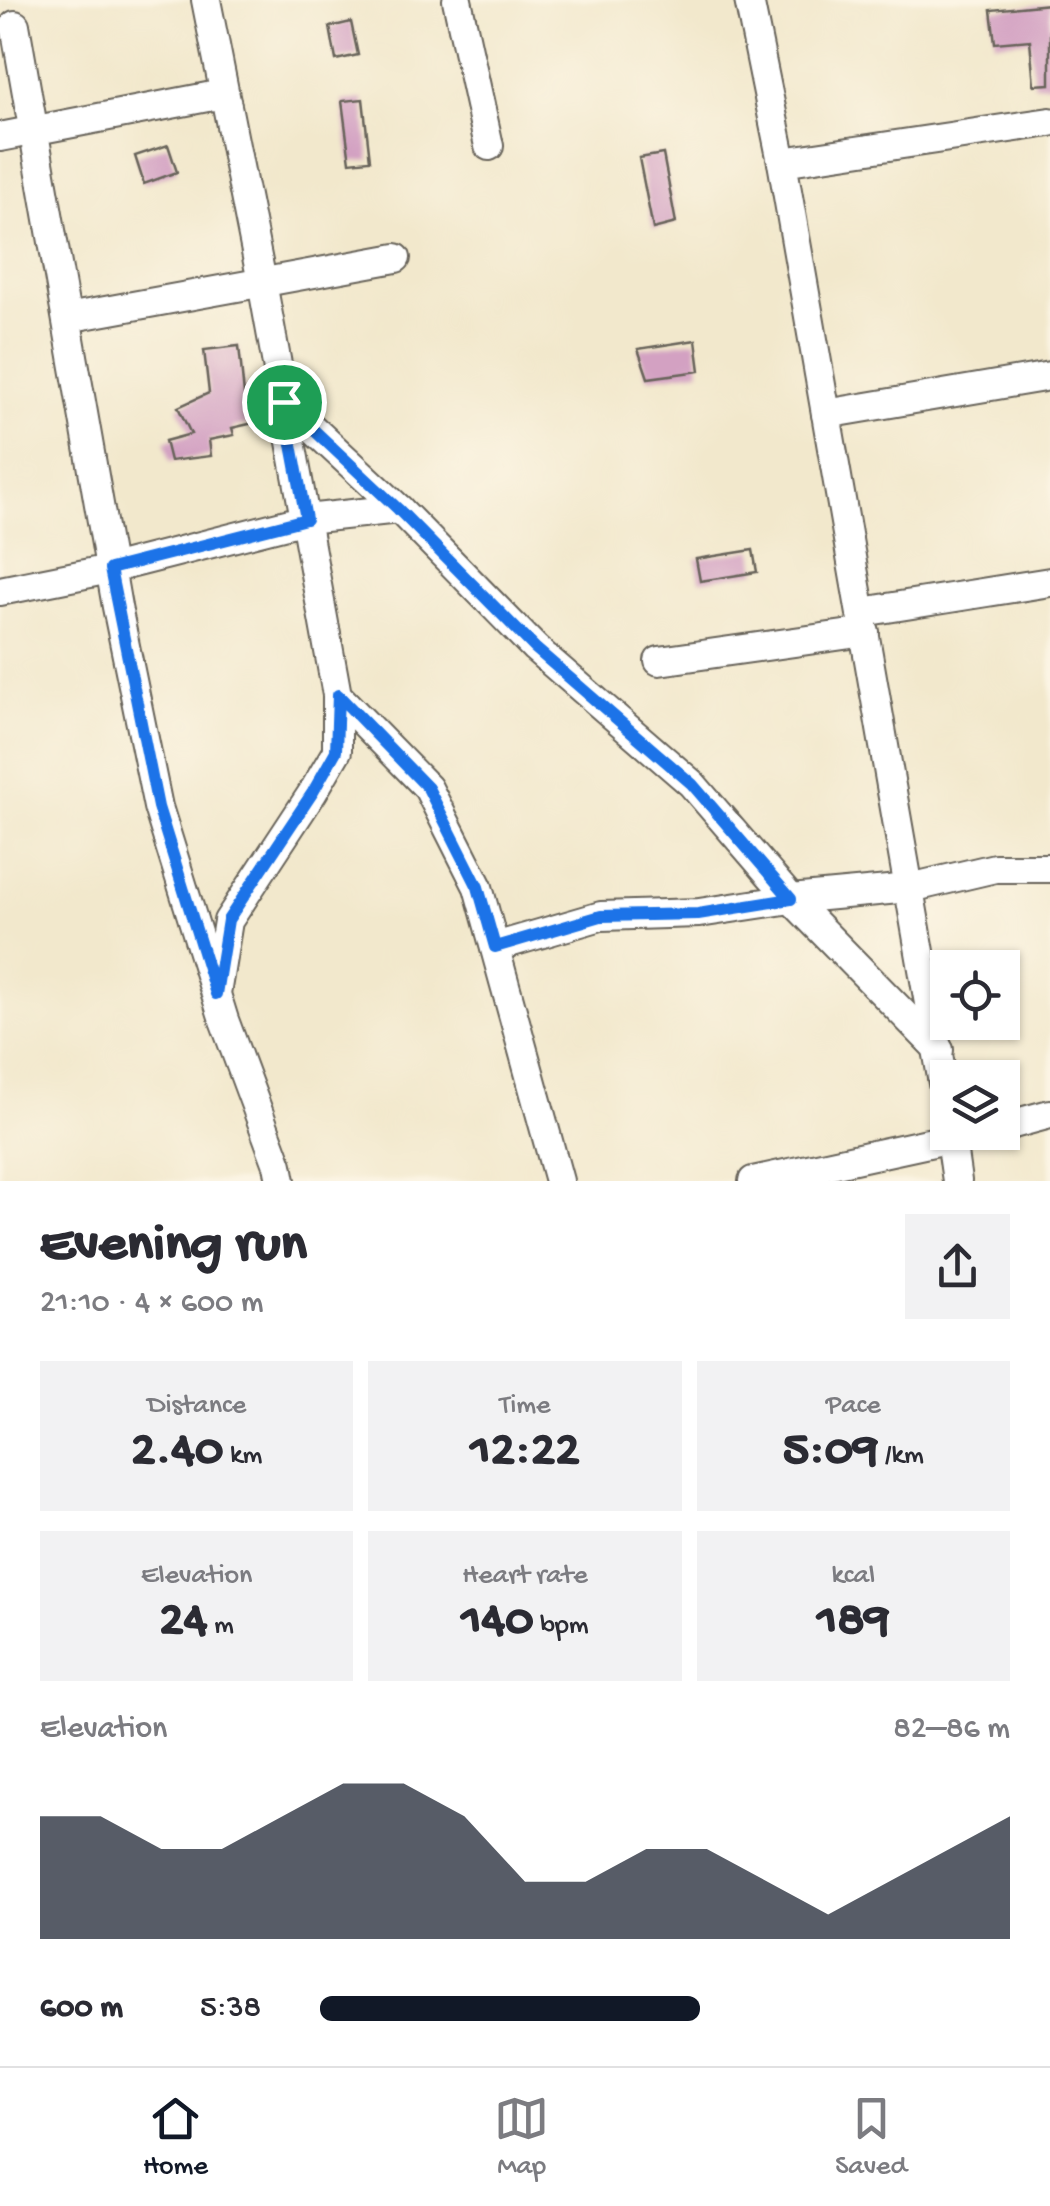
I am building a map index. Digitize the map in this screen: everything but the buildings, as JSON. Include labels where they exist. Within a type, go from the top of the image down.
[{"type":"street","points":[[206,0],[338,695],[336,751],[228,920],[216,994]]},
{"type":"street","points":[[457,0],[489,146]]},
{"type":"street","points":[[749,0],[782,162],[940,1060]]},
{"type":"street","points":[[16,25],[110,569],[158,807],[216,994],[281,1181]]},
{"type":"street","points":[[0,138],[223,94]]},
{"type":"street","points":[[782,162],[1050,122]]},
{"type":"street","points":[[67,318],[396,258]]},
{"type":"street","points":[[826,414],[1050,376]]},
{"type":"street","points":[[284,402],[398,509],[535,648],[692,784],[791,899],[939,1050]]},
{"type":"street","points":[[0,591],[110,569],[306,519],[398,509]]},
{"type":"street","points":[[658,661],[1050,582]]},
{"type":"street","points":[[338,695],[428,788],[478,887],[559,1181]]},
{"type":"street","points":[[495,947],[601,916],[698,914],[791,899],[910,888],[995,868],[1050,868]]},
{"type":"street","points":[[1020,1122],[1050,1114]]},
{"type":"street","points":[[752,1181],[930,1133]]},
{"type":"street","points":[[953,1150],[957,1181]]},
{"type":"route","points":[[284,402],[398,509],[535,648],[692,784],[791,899],[698,914],[601,916],[495,947],[478,887],[428,788],[338,695],[336,751],[228,920],[216,994],[158,807],[110,569],[306,519],[284,402]]}]
